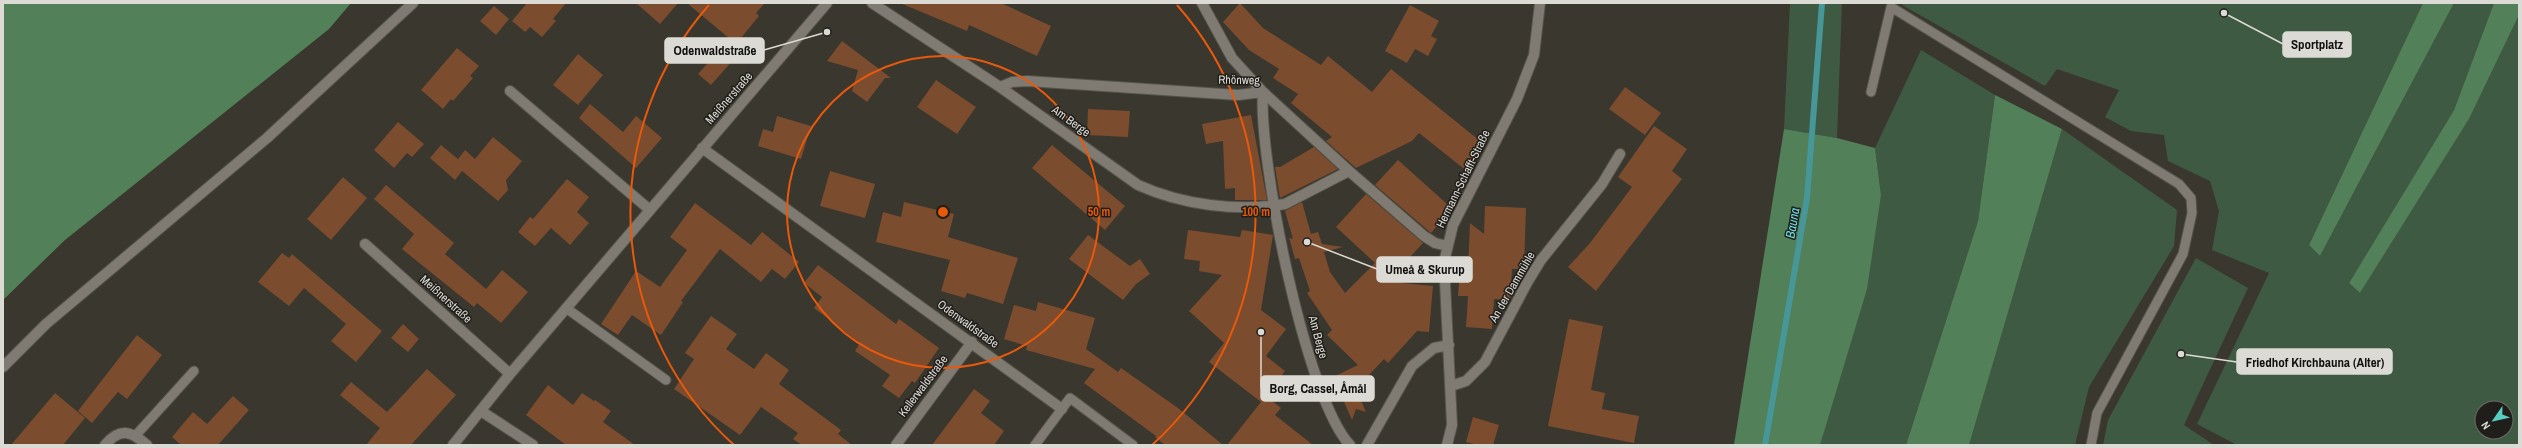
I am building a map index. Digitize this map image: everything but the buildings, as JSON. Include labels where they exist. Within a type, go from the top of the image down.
[{"type":"street","points":[[3,367],[46,324],[267,138],[413,3]]},
{"type":"street","name":"Meißnerstraße","points":[[452,445],[510,374],[827,3]]},
{"type":"street","name":"Am Berge","points":[[872,3],[1000,87],[1138,186],[1155,193],[1232,207],[1274,206],[1286,204],[1336,180],[1349,171]]},
{"type":"street","points":[[1202,3],[1232,58],[1263,92]]},
{"type":"street","name":"Hermann-Schafft-Straße","points":[[1447,445],[1452,425],[1445,279],[1447,246],[1453,225],[1518,98],[1534,55],[1540,3]]},
{"type":"street","name":"Rhönweg","points":[[1000,87],[1012,82],[1026,81],[1238,95],[1263,92],[1349,171],[1424,236],[1435,243],[1447,246]]},
{"type":"street","points":[[510,91],[650,210]]},
{"type":"street","name":"Am Berge","points":[[1263,92],[1263,117],[1274,206],[1292,291],[1319,390],[1337,429],[1350,445]]},
{"type":"street","name":"Odenwaldstraße","points":[[702,148],[972,342],[1062,409]]},
{"type":"street","name":"An der Dammühle","points":[[1450,386],[1466,381],[1485,362],[1527,283],[1541,260],[1602,184],[1620,154]]},
{"type":"street","name":"Meißnerstraße","points":[[365,244],[510,374]]},
{"type":"street","name":"Kellerwaldstraße","points":[[896,445],[972,342]]},
{"type":"street","points":[[1367,445],[1412,366],[1434,348],[1449,344]]},
{"type":"street","points":[[481,411],[533,445]]},
{"type":"street","points":[[105,445],[112,436],[124,432],[136,435],[147,445]]},
{"type":"lane","points":[[1871,92],[1891,7],[2179,184],[2191,198],[2192,213],[2183,254],[2097,413],[2091,445]]},
{"type":"lane","points":[[566,308],[666,380]]},
{"type":"lane","points":[[136,435],[194,371]]},
{"type":"lane","points":[[1035,445],[1070,398],[1133,445]]},
{"type":"green space","points":[[3,3],[351,3],[329,29],[65,240],[3,300]]},
{"type":"green space","points":[[1790,3],[1842,3],[1837,138],[1784,129]]},
{"type":"green space","points":[[1904,3],[2423,3],[2309,245],[2320,256],[2454,3],[2494,3],[2454,110],[2349,283],[2360,293],[2469,119],[2519,15],[2519,445],[2237,445],[2197,424],[2269,273],[2212,250],[2219,211],[2210,181],[2168,161],[2164,135],[2131,131],[2105,117],[2119,90],[2057,69],[2045,86],[1902,5]]},
{"type":"green space","points":[[2423,3],[2454,3],[2320,256],[2309,245]]},
{"type":"green space","points":[[2494,3],[2519,3],[2519,15],[2469,119],[2360,293],[2349,283],[2454,110]]},
{"type":"green space","points":[[1921,50],[1995,95],[1978,221],[1906,445],[1820,445],[1881,195],[1875,148]]},
{"type":"green space","points":[[1995,95],[2062,129],[1969,445],[1906,445],[1978,221]]},
{"type":"green space","points":[[1784,129],[1837,138],[1875,148],[1881,195],[1867,289],[1820,445],[1734,445]]},
{"type":"green space","points":[[2062,129],[2177,210],[2174,246],[2089,387],[2075,445],[1969,445]]},
{"type":"green space","points":[[2196,258],[2248,288],[2184,425],[2214,445],[2103,445],[2108,420]]},
{"type":"waterway","name":"Bauna","points":[[1765,445],[1807,198],[1822,3]]},
{"type":"place","name":"Sportplatz","points":[[2224,13]]},
{"type":"place","name":"Odenwaldstraße","points":[[827,32]]},
{"type":"place","name":"Umeå & Skurup","points":[[1307,242]]},
{"type":"place","name":"Borg, Cassel, Åmål","points":[[1261,332]]},
{"type":"place","name":"Friedhof Kirchbauna (Alter)","points":[[2181,354]]}]
